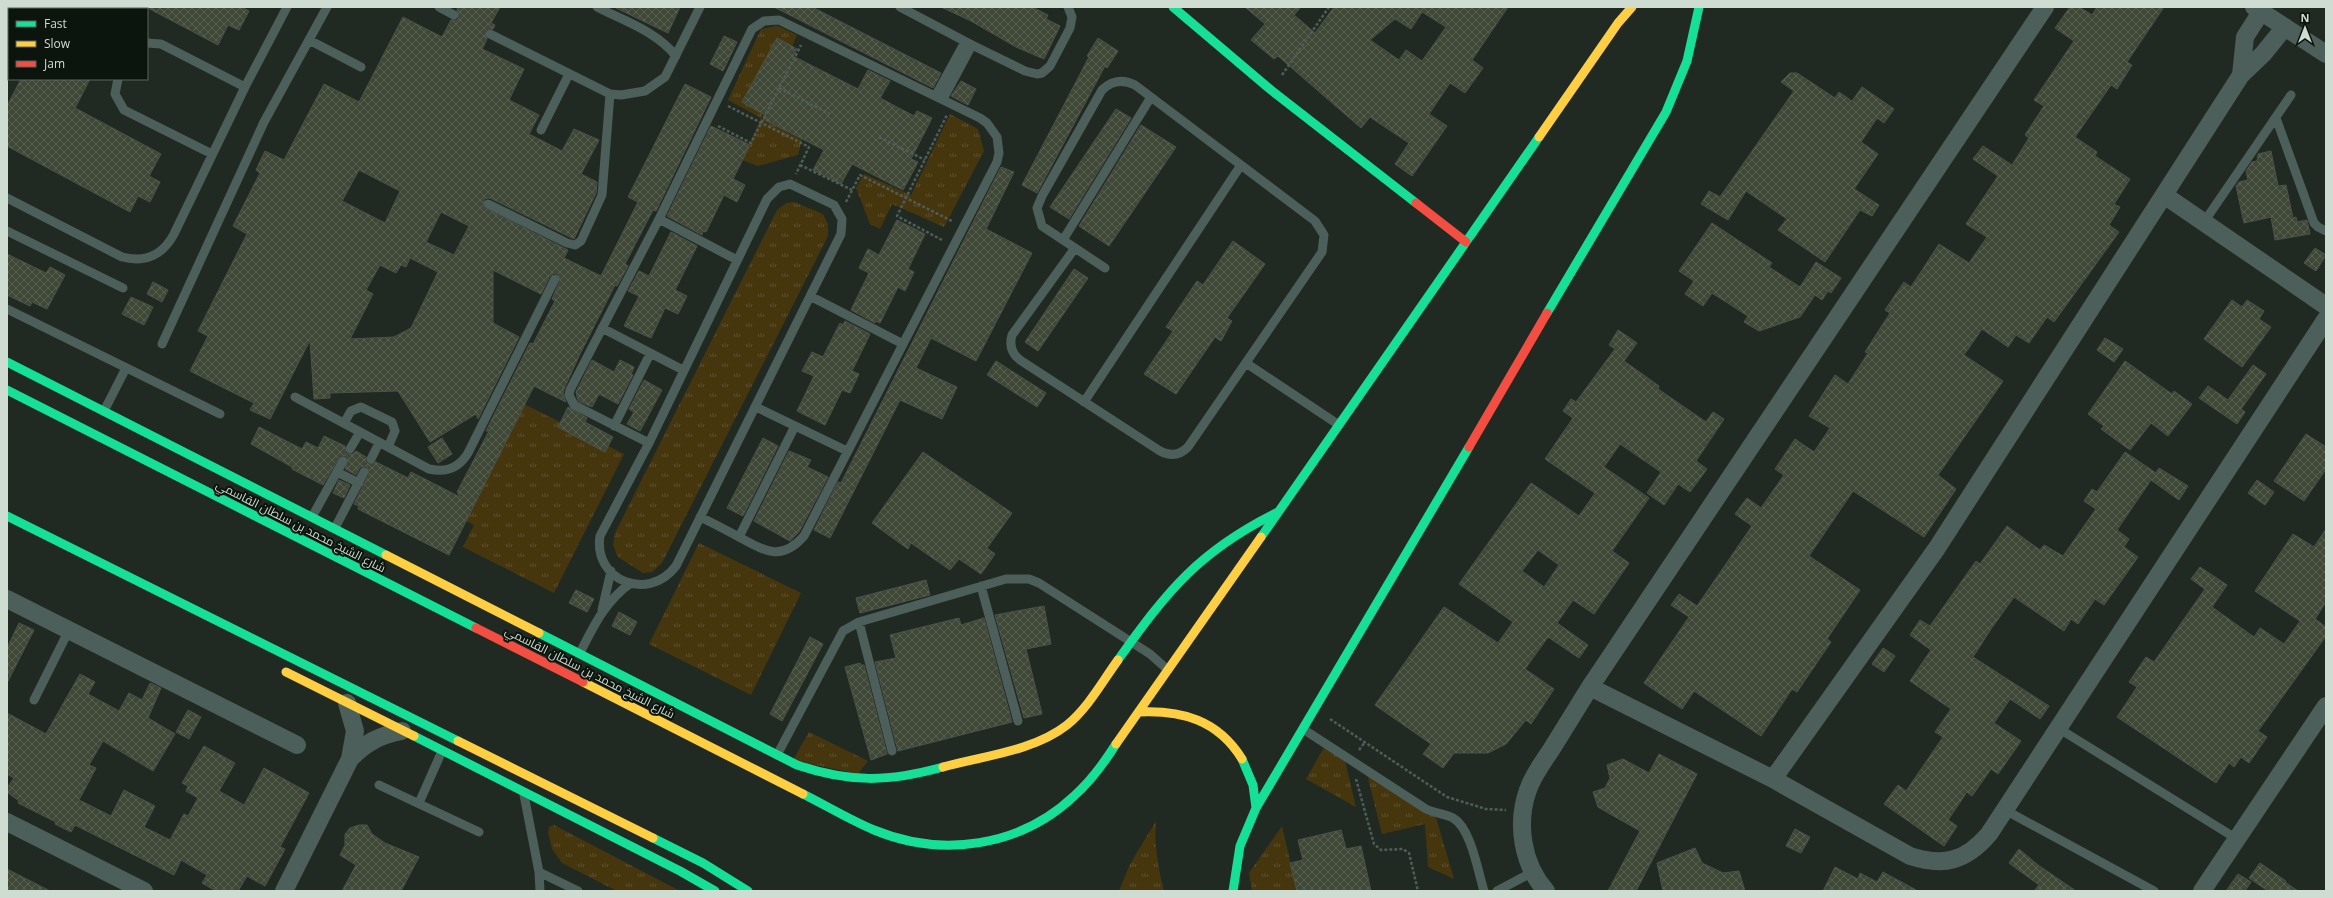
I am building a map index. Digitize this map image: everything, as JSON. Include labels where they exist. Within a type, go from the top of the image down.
[{"type":"main road","points":[[1173,7],[1271,90],[1466,242]]},
{"type":"main road","name":"شارع الشيخ محمد بن سلطان القاسمي","points":[[7,390],[874,830],[893,838],[934,846],[969,846],[996,841],[1035,826],[1069,803],[1084,788],[1140,712],[1618,24],[1632,7]]},
{"type":"main road","points":[[1232,891],[1240,846],[1256,808],[1666,112],[1684,72],[1695,30],[1699,7]]},
{"type":"main road","points":[[7,362],[580,653],[777,755],[798,765],[831,777],[866,781],[884,781],[919,774],[1037,741],[1055,733],[1074,718],[1170,590],[1193,565],[1231,536],[1279,511]]},
{"type":"main road","points":[[7,516],[703,862],[748,891]]},
{"type":"main road","points":[[229,626],[234,640]]},
{"type":"main road","points":[[278,668],[680,871],[715,891]]},
{"type":"main road","points":[[1140,712],[1167,710],[1181,712],[1201,720],[1222,733],[1232,743],[1248,767],[1253,780],[1256,808]]},
{"type":"street","points":[[1546,891],[1533,872],[1525,852],[1522,831],[1523,810],[1528,789],[1538,770],[1590,687],[2045,7]]},
{"type":"street","points":[[2241,75],[2246,37],[2258,9],[2326,54]]},
{"type":"street","points":[[1773,780],[1937,548],[2241,75],[2263,54],[2285,27]]},
{"type":"street","points":[[2164,195],[2326,306]]},
{"type":"street","points":[[1590,687],[1773,780],[1910,856],[1939,862],[1954,860],[1968,854],[1980,846],[2005,810],[2326,319]]},
{"type":"street","points":[[7,598],[297,745]]},
{"type":"street","points":[[284,891],[350,759],[355,731],[347,703]]},
{"type":"street","points":[[2202,891],[2326,706]]},
{"type":"street","points":[[350,759],[373,739],[402,731]]},
{"type":"street","points":[[7,822],[144,891]]},
{"type":"lane","points":[[7,198],[122,257],[145,259],[159,252],[170,241],[245,87],[287,7]]},
{"type":"lane","points":[[162,344],[264,122],[327,7]]},
{"type":"lane","points":[[439,7],[454,15]]},
{"type":"lane","points":[[597,7],[665,43],[676,56]]},
{"type":"lane","points":[[490,34],[610,94],[633,94],[656,85],[665,77],[700,7]]},
{"type":"lane","points":[[900,7],[969,44],[1030,73],[1042,73],[1050,66],[1070,28],[1072,17],[1068,7]]},
{"type":"lane","points":[[649,443],[574,404],[569,395],[570,390],[659,219],[749,35],[758,24],[771,19],[779,20],[939,97],[987,123],[997,137],[999,145],[996,162],[809,528],[798,543],[783,551],[767,551],[700,516]]},
{"type":"lane","points":[[308,40],[361,67]]},
{"type":"lane","points":[[148,43],[161,44],[245,87]]},
{"type":"lane","points":[[939,97],[969,44]]},
{"type":"lane","points":[[541,130],[569,74]]},
{"type":"lane","points":[[118,80],[114,94],[124,110],[212,154]]},
{"type":"lane","points":[[1075,248],[1012,335],[1011,346],[1015,356],[1160,451],[1166,454],[1178,454],[1188,447],[1322,252],[1324,236],[1315,221],[1136,86],[1122,81],[1108,85],[1102,90],[1039,202],[1037,214],[1042,226],[1063,240],[1075,248],[1105,268]]},
{"type":"lane","points":[[488,204],[567,243],[574,245],[581,241],[602,195],[610,94]]},
{"type":"lane","points":[[2204,222],[2291,95]]},
{"type":"lane","points":[[1063,240],[1151,98]]},
{"type":"lane","points":[[2276,118],[2314,223],[2326,231]]},
{"type":"lane","points":[[1084,402],[1241,165]]},
{"type":"lane","points":[[790,184],[830,202],[840,213],[843,224],[841,234],[756,407],[671,573],[650,585],[642,586],[631,583],[611,571],[603,562],[600,554],[600,536],[649,443],[683,370],[770,194],[779,187],[790,184]]},
{"type":"lane","points":[[659,219],[737,260]]},
{"type":"lane","points":[[7,231],[123,288]]},
{"type":"lane","points":[[295,397],[429,470],[437,471],[452,469],[464,460],[555,279]]},
{"type":"lane","points":[[810,296],[903,344]]},
{"type":"lane","points":[[7,309],[220,414]]},
{"type":"lane","points":[[602,328],[683,370]]},
{"type":"lane","points":[[614,426],[650,354]]},
{"type":"lane","points":[[1246,363],[1339,425]]},
{"type":"lane","points":[[104,411],[126,368]]},
{"type":"lane","points":[[344,423],[351,411],[361,407],[392,422],[395,428],[395,434],[371,459]]},
{"type":"lane","points":[[756,407],[847,451]]},
{"type":"lane","points":[[739,537],[795,426]]},
{"type":"lane","points":[[350,449],[360,432]]},
{"type":"lane","points":[[312,517],[343,461]]},
{"type":"lane","points":[[337,472],[359,483]]},
{"type":"lane","points":[[335,528],[364,472]]},
{"type":"lane","points":[[601,614],[611,571]]},
{"type":"lane","points":[[777,755],[843,631],[859,622],[1006,579],[1029,579],[1039,583],[1150,654],[1168,670]]},
{"type":"lane","points":[[580,653],[601,614],[618,593],[631,583]]},
{"type":"lane","points":[[981,586],[1018,721]]},
{"type":"lane","points":[[859,622],[892,751]]},
{"type":"lane","points":[[34,700],[69,630]]},
{"type":"lane","points":[[1150,654],[1175,660]]},
{"type":"lane","points":[[2058,728],[2237,839]]},
{"type":"lane","points":[[1303,729],[1426,809],[1446,815],[1458,822],[1466,834],[1484,891]]},
{"type":"lane","points":[[419,803],[442,751]]},
{"type":"lane","points":[[379,785],[479,832]]},
{"type":"lane","points":[[524,792],[539,872],[540,891]]},
{"type":"lane","points":[[2005,810],[2154,891]]},
{"type":"lane","points":[[539,872],[578,891]]},
{"type":"lane","points":[[1497,891],[1533,872]]},
{"type":"path","points":[[1271,90],[1329,7]]},
{"type":"path","points":[[707,120],[751,143],[807,33]]},
{"type":"path","points":[[779,88],[830,114]]},
{"type":"path","points":[[717,100],[809,147],[790,184]]},
{"type":"path","points":[[953,104],[897,216],[953,246]]},
{"type":"path","points":[[879,137],[925,160]]},
{"type":"path","points":[[800,165],[852,190]]},
{"type":"path","points":[[840,213],[860,175],[963,226]]},
{"type":"path","points":[[1315,708],[1448,797],[1486,809],[1523,810]]},
{"type":"path","points":[[1365,742],[1353,761],[1374,844],[1381,850],[1403,849],[1409,853],[1418,891]]},
{"type":"green space","points":[[778,26],[797,35],[761,118],[728,100],[761,29]]},
{"type":"green space","points":[[950,114],[978,129],[984,151],[944,227],[892,204],[880,229],[870,224],[856,188],[864,174],[911,195]]},
{"type":"green space","points":[[761,118],[802,140],[798,155],[758,166],[742,160]]},
{"type":"green space","points":[[794,202],[823,214],[828,224],[828,236],[662,563],[652,572],[643,573],[618,557],[613,545],[615,533],[777,210],[786,203]]},
{"type":"green space","points":[[516,400],[624,454],[554,593],[463,547],[474,525],[457,517]]},
{"type":"green space","points":[[699,543],[801,593],[751,695],[649,644]]},
{"type":"green space","points":[[809,732],[868,761],[858,774],[793,760]]},
{"type":"green space","points":[[1326,744],[1345,761],[1356,807],[1306,779]]},
{"type":"green space","points":[[1367,774],[1435,814],[1454,879],[1428,867],[1425,824],[1382,834]]},
{"type":"green space","points":[[1156,821],[1157,856],[1164,891],[1119,891],[1130,864]]},
{"type":"green space","points":[[554,825],[680,891],[617,891],[562,863],[552,849],[548,832],[549,827]]},
{"type":"green space","points":[[1282,826],[1297,891],[1252,891],[1249,873]]},
{"type":"building","points":[[146,7],[242,7],[249,11],[239,30],[228,25],[218,45]]},
{"type":"building","points":[[458,7],[500,7],[491,23],[495,25],[493,29],[487,29],[485,32],[487,39],[482,49],[524,69],[509,100],[539,115],[529,134],[562,151],[574,129],[599,140],[581,174],[597,182],[596,193],[574,239],[490,198],[484,199],[483,207],[568,250],[564,258],[601,276],[638,202],[628,197],[685,84],[711,97],[656,211],[653,210],[625,264],[628,266],[617,286],[615,285],[580,354],[564,389],[563,394],[566,402],[534,386],[449,555],[358,509],[359,506],[354,504],[369,474],[367,467],[360,467],[356,475],[345,469],[348,458],[346,456],[340,456],[323,485],[292,469],[292,467],[251,444],[259,427],[302,449],[306,442],[318,448],[324,436],[345,446],[345,452],[347,454],[353,454],[356,451],[366,457],[366,462],[369,464],[376,462],[408,478],[411,472],[460,497],[457,492],[489,431],[486,431],[530,343],[533,344],[555,301],[552,299],[560,281],[558,274],[554,273],[550,276],[541,294],[493,270],[493,323],[519,337],[478,419],[476,414],[430,442],[398,391],[330,393],[330,398],[314,399],[310,340],[270,419],[250,410],[254,403],[190,371],[208,336],[198,331],[247,234],[233,226],[260,173],[256,170],[265,151],[284,160],[324,84],[359,102],[403,17],[442,37],[451,20],[457,20],[459,17],[457,10]],"holes":[[[359,170],[400,191],[385,223],[342,201]],[[441,212],[469,226],[454,255],[426,242]],[[410,258],[438,272],[411,328],[394,337],[350,339],[373,294],[366,290],[380,265],[396,273],[401,265],[406,267]]]},
{"type":"building","points":[[614,7],[680,7],[668,33]]},
{"type":"building","points":[[774,7],[812,7],[941,73],[933,88]]},
{"type":"building","points":[[941,7],[1032,7],[1048,15],[1046,19],[1060,26],[1044,59],[1016,47],[971,21]]},
{"type":"building","points":[[1245,7],[1301,7],[1294,15],[1315,33],[1334,7],[1508,7],[1472,60],[1483,68],[1465,93],[1450,83],[1429,114],[1447,126],[1412,176],[1395,164],[1409,143],[1370,117],[1361,128],[1278,56],[1274,59],[1251,40],[1265,24]],"holes":[[[1422,12],[1446,27],[1422,61],[1406,50],[1399,60],[1370,40],[1395,19],[1411,29]]]},
{"type":"building","points":[[2070,7],[2079,7],[2092,15],[2097,7],[2164,7],[2127,62],[2132,65],[2117,89],[2111,85],[2075,137],[2097,152],[2095,156],[2130,179],[2114,204],[2120,207],[2109,225],[2119,232],[2054,322],[2047,317],[2029,343],[2016,335],[2008,347],[1982,329],[1964,355],[2003,381],[1938,475],[1956,489],[1924,537],[1853,491],[1809,556],[1860,590],[1827,639],[1831,642],[1797,692],[1792,689],[1761,736],[1694,691],[1682,709],[1644,683],[1689,617],[1671,605],[1679,594],[1697,606],[1752,526],[1735,514],[1747,498],[1761,508],[1784,475],[1775,469],[1795,439],[1814,452],[1830,428],[1809,416],[1835,375],[1848,384],[1868,353],[1865,352],[1890,313],[1885,310],[1904,282],[1911,287],[1939,244],[1969,263],[1987,237],[1966,224],[1998,176],[1973,159],[1983,146],[2012,165],[2029,138],[2025,135],[2044,106],[2034,100],[2074,41],[2055,28]]},
{"type":"building","points":[[724,36],[737,42],[723,71],[710,64]]},
{"type":"building","points":[[777,38],[797,49],[793,56],[858,89],[868,70],[890,81],[880,98],[914,116],[917,111],[932,118],[911,159],[918,162],[903,190],[852,164],[841,184],[813,170],[824,150],[763,119],[765,115],[742,102]]},
{"type":"building","points":[[1098,38],[1118,51],[1107,68],[1105,66],[1037,193],[1022,185],[1089,57],[1087,56]]},
{"type":"building","points":[[1790,73],[1797,73],[1835,98],[1839,92],[1852,101],[1862,87],[1894,109],[1884,123],[1877,118],[1861,142],[1878,154],[1854,189],[1879,205],[1872,216],[1860,210],[1825,262],[1778,230],[1787,219],[1746,191],[1728,220],[1701,204],[1709,191],[1720,197],[1794,91],[1781,82]]},
{"type":"building","points":[[20,80],[89,80],[75,108],[161,154],[149,176],[160,182],[150,202],[138,196],[130,212],[7,146],[7,106]]},
{"type":"building","points":[[961,81],[976,89],[968,105],[951,96]]},
{"type":"building","points":[[1116,109],[1131,118],[1069,219],[1050,207]]},
{"type":"building","points":[[1141,125],[1176,147],[1109,246],[1079,226]]},
{"type":"building","points":[[711,126],[750,145],[733,179],[745,185],[737,202],[724,195],[706,232],[703,231],[702,235],[667,216]]},
{"type":"building","points":[[2271,151],[2278,186],[2286,185],[2293,218],[2296,217],[2297,222],[2307,220],[2310,234],[2275,240],[2271,217],[2244,223],[2236,186],[2239,182],[2248,180],[2246,171],[2252,162],[2257,161],[2258,154]]},
{"type":"building","points":[[1001,167],[1014,172],[986,229],[1032,253],[976,361],[931,338],[916,368],[957,387],[942,419],[900,400],[830,538],[814,530],[838,482],[841,483]]},
{"type":"building","points":[[897,220],[925,234],[908,269],[914,272],[905,291],[898,287],[880,323],[876,321],[875,323],[851,310],[869,273],[859,268],[868,249],[879,255]]},
{"type":"building","points":[[1712,223],[1772,263],[1769,267],[1800,287],[1816,262],[1841,278],[1831,293],[1828,291],[1822,300],[1815,295],[1800,317],[1759,331],[1744,322],[1748,316],[1712,293],[1703,306],[1685,294],[1694,281],[1679,271]]},
{"type":"building","points":[[671,232],[697,246],[675,290],[687,296],[678,314],[665,308],[651,338],[624,326],[639,296],[628,291],[639,271],[649,276]]},
{"type":"building","points":[[1233,241],[1265,264],[1227,318],[1232,321],[1221,341],[1215,337],[1176,394],[1144,374],[1173,331],[1166,327],[1197,281],[1203,285]]},
{"type":"building","points":[[2315,248],[2326,255],[2316,271],[2304,263]]},
{"type":"building","points":[[7,254],[46,273],[50,267],[65,275],[47,309],[32,302],[30,306],[7,295]]},
{"type":"building","points":[[1074,269],[1088,278],[1038,351],[1025,342]]},
{"type":"building","points":[[153,282],[168,290],[162,302],[147,294]]},
{"type":"building","points":[[131,297],[153,307],[144,325],[122,314]]},
{"type":"building","points":[[2232,300],[2242,307],[2247,300],[2264,311],[2259,319],[2271,327],[2242,367],[2204,339]]},
{"type":"building","points":[[845,321],[870,334],[852,371],[859,374],[850,393],[842,390],[825,425],[797,411],[814,376],[802,371],[812,352],[823,357],[840,323],[843,325]]},
{"type":"building","points":[[1618,330],[1637,343],[1624,361],[1659,386],[1658,389],[1706,422],[1713,412],[1724,419],[1696,461],[1707,469],[1690,492],[1678,484],[1664,505],[1647,493],[1661,472],[1620,444],[1604,467],[1649,498],[1612,551],[1629,563],[1594,614],[1573,600],[1557,623],[1588,645],[1579,658],[1548,637],[1525,669],[1554,689],[1531,724],[1526,720],[1506,744],[1488,753],[1454,753],[1443,768],[1423,754],[1431,744],[1375,705],[1444,607],[1498,643],[1513,622],[1459,584],[1531,483],[1579,516],[1595,493],[1545,459],[1573,418],[1563,411],[1571,399],[1576,402],[1615,349],[1609,345]],"holes":[[[1538,550],[1559,565],[1544,587],[1522,571]]]},
{"type":"building","points":[[2105,338],[2123,349],[2114,362],[2097,350]]},
{"type":"building","points":[[592,360],[614,372],[620,360],[634,367],[631,374],[633,375],[618,404],[599,394],[592,407],[578,401],[576,392]]},
{"type":"building","points":[[996,361],[1046,393],[1037,407],[987,375]]},
{"type":"building","points":[[2125,361],[2172,394],[2174,391],[2192,404],[2168,436],[2151,423],[2130,450],[2101,429],[2104,426],[2088,414]]},
{"type":"building","points":[[2253,365],[2266,374],[2241,409],[2245,412],[2237,424],[2199,398],[2208,386],[2228,400]]},
{"type":"building","points":[[644,380],[662,390],[640,431],[627,424],[634,412],[629,409]]},
{"type":"building","points":[[568,407],[587,418],[585,422],[613,437],[605,452],[558,427]]},
{"type":"building","points":[[2306,434],[2326,447],[2326,469],[2304,501],[2274,481]]},
{"type":"building","points":[[442,438],[452,454],[438,463],[428,447]]},
{"type":"building","points":[[763,438],[778,446],[743,516],[727,508]]},
{"type":"building","points":[[789,451],[811,460],[807,467],[828,477],[799,532],[790,541],[754,521]]},
{"type":"building","points":[[923,452],[1012,513],[987,548],[995,554],[981,574],[959,559],[950,570],[911,543],[908,549],[872,523]]},
{"type":"building","points":[[2125,452],[2156,473],[2159,468],[2188,486],[2179,500],[2151,480],[2117,530],[2129,539],[2124,547],[2138,557],[2104,605],[2095,599],[2078,624],[2071,619],[2064,631],[2014,597],[1991,629],[1973,657],[2049,706],[2040,719],[2010,699],[1994,723],[2021,741],[1998,774],[1991,769],[1972,796],[1967,792],[1948,820],[1957,826],[1944,846],[1884,804],[1898,785],[1906,791],[1943,737],[1935,732],[1951,709],[1910,681],[1931,650],[1910,635],[1920,620],[1930,626],[1976,561],[1980,564],[2007,526],[2040,550],[2044,545],[2063,556],[2096,509],[2084,501],[2092,489],[2097,492]]},
{"type":"building","points":[[339,480],[350,485],[344,498],[333,493]]},
{"type":"building","points":[[2257,480],[2274,492],[2265,505],[2248,493]]},
{"type":"building","points":[[2326,529],[2326,602],[2315,619],[2326,627],[2326,636],[2258,731],[2267,737],[2249,763],[2241,757],[2234,767],[2229,763],[2216,783],[2117,717],[2137,687],[2129,682],[2146,657],[2154,662],[2205,589],[2191,579],[2200,567],[2227,585],[2212,607],[2254,637],[2260,628],[2284,644],[2300,621],[2255,591],[2293,534],[2314,547]]},
{"type":"building","points":[[926,580],[930,595],[860,613],[856,598]]},
{"type":"building","points":[[576,590],[594,599],[587,612],[569,603]]},
{"type":"building","points":[[1044,606],[1051,644],[1026,649],[1042,714],[1024,718],[995,615]]},
{"type":"building","points":[[619,612],[637,622],[630,635],[612,626]]},
{"type":"building","points":[[959,618],[961,625],[984,618],[1012,722],[898,751],[875,662],[896,658],[890,635]]},
{"type":"building","points":[[19,623],[34,630],[7,683],[7,648]]},
{"type":"building","points":[[810,637],[823,644],[782,721],[770,714]]},
{"type":"building","points":[[1883,648],[1895,656],[1884,672],[1872,664]]},
{"type":"building","points":[[860,663],[861,665],[864,665],[887,754],[871,760],[845,667]]},
{"type":"building","points":[[80,674],[95,682],[88,694],[119,711],[129,693],[142,700],[150,683],[161,688],[148,718],[175,734],[153,771],[103,741],[89,765],[96,768],[79,800],[111,816],[124,790],[155,806],[144,827],[170,840],[184,814],[188,816],[198,798],[186,791],[188,786],[182,783],[204,746],[235,763],[219,791],[244,805],[264,768],[309,793],[280,847],[285,849],[265,886],[247,876],[238,891],[216,891],[202,883],[207,875],[181,860],[174,875],[75,825],[71,832],[55,824],[56,822],[18,803],[19,801],[7,792],[7,788],[14,778],[7,774],[7,713],[46,734]]},
{"type":"building","points":[[188,710],[201,717],[189,739],[176,732]]},
{"type":"building","points":[[1659,754],[1697,774],[1636,891],[1608,891],[1640,831],[1598,807],[1593,792],[1605,788],[1610,778],[1607,765],[1623,759],[1649,773]]},
{"type":"building","points":[[359,825],[367,825],[372,834],[385,843],[419,857],[401,891],[342,891],[356,865],[340,855],[345,845],[345,834],[350,828]]},
{"type":"building","points":[[1795,829],[1810,837],[1801,853],[1786,846]]},
{"type":"building","points":[[1341,830],[1346,849],[1361,846],[1371,891],[1297,891],[1290,863],[1303,860],[1298,840]]},
{"type":"building","points":[[1695,848],[1702,863],[1723,873],[1739,871],[1745,891],[1663,891],[1657,863]]},
{"type":"building","points":[[2019,849],[2038,865],[2076,891],[2034,891],[2039,885],[2009,863]]},
{"type":"building","points":[[2260,863],[2298,891],[2268,891],[2249,878]]},
{"type":"building","points":[[1835,867],[1858,879],[1860,873],[1877,882],[1883,872],[1918,891],[1823,891]]},
{"type":"building","points":[[7,869],[50,891],[7,891]]},
{"type":"building","points":[[2238,874],[2251,882],[2245,891],[2226,891]]},
{"type":"traffic: fast","points":[[1173,7],[1271,90],[1416,203]]},
{"type":"traffic: fast","points":[[1547,313],[1666,112],[1687,61],[1699,7]]},
{"type":"traffic: fast","points":[[1261,537],[1539,137]]},
{"type":"traffic: fast","points":[[7,362],[386,555]]},
{"type":"traffic: fast","points":[[7,390],[476,628]]},
{"type":"traffic: fast","points":[[1233,891],[1240,846],[1256,808],[1469,447]]},
{"type":"traffic: fast","points":[[1118,660],[1153,613],[1187,574],[1227,542],[1250,527],[1278,512]]},
{"type":"traffic: fast","points":[[7,516],[458,741]]},
{"type":"traffic: fast","points":[[539,633],[797,765],[835,775],[870,778],[905,776],[943,767]]},
{"type":"traffic: fast","points":[[414,736],[680,871],[715,891]]},
{"type":"traffic: fast","points":[[803,794],[865,826],[900,839],[926,844],[953,845],[979,843],[1005,837],[1030,827],[1053,813],[1074,796],[1092,778],[1116,744]]},
{"type":"traffic: fast","points":[[1242,759],[1253,785],[1256,808]]},
{"type":"traffic: fast","points":[[653,838],[703,863],[748,891]]},
{"type":"traffic: slow","points":[[1539,137],[1618,23],[1632,7]]},
{"type":"traffic: slow","points":[[1116,744],[1261,537]]},
{"type":"traffic: slow","points":[[386,555],[539,633]]},
{"type":"traffic: slow","points":[[943,767],[1008,752],[1054,734],[1067,725],[1082,711],[1118,660]]},
{"type":"traffic: slow","points":[[286,672],[414,736]]},
{"type":"traffic: slow","points":[[583,682],[803,794]]},
{"type":"traffic: slow","points":[[1139,712],[1170,713],[1198,720],[1210,726],[1222,735],[1242,759]]},
{"type":"traffic: slow","points":[[458,741],[653,838]]},
{"type":"traffic: jam","points":[[1416,203],[1466,242]]},
{"type":"traffic: jam","points":[[1469,447],[1547,313]]},
{"type":"traffic: jam","points":[[476,628],[583,682]]}]
